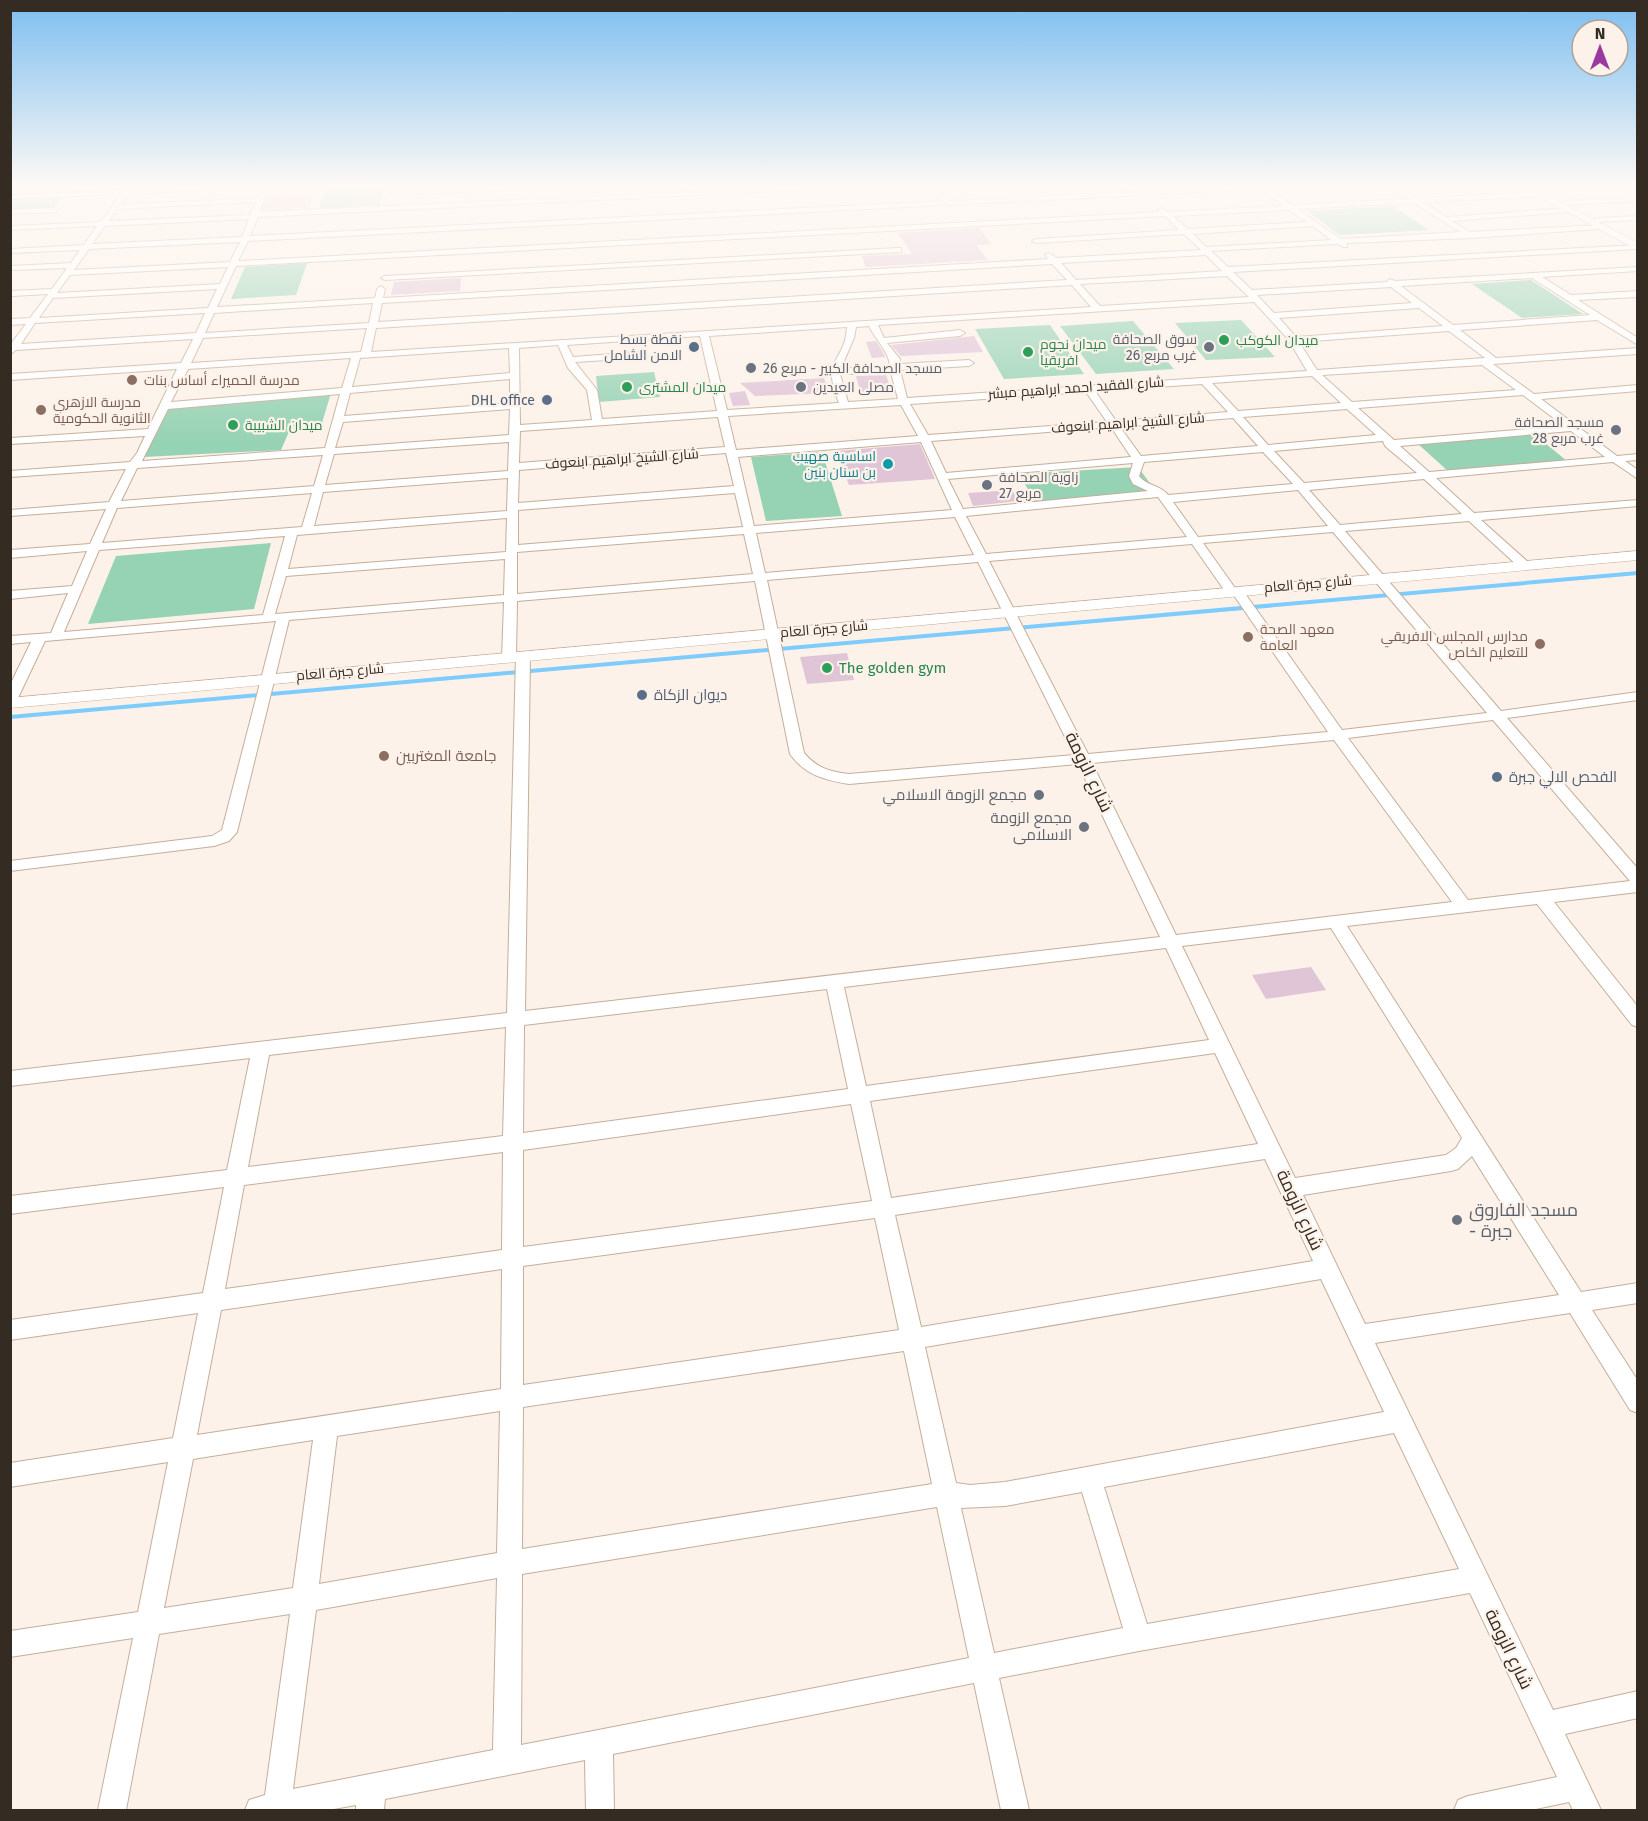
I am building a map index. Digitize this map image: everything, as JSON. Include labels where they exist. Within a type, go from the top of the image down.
[{"type":"main road","name":"شارع جبرة العام","points":[[10,702],[1638,555]]},
{"type":"street","points":[[12,350],[67,273]]},
{"type":"street","points":[[56,636],[113,505],[133,465],[142,454],[228,273]]},
{"type":"street","points":[[306,530],[346,389],[372,325],[386,273]]},
{"type":"street","points":[[385,278],[473,273]]},
{"type":"street","points":[[543,273],[545,328],[561,342],[570,360],[592,390],[597,422]]},
{"type":"street","points":[[649,273],[657,321]]},
{"type":"street","points":[[753,273],[765,303]]},
{"type":"street","points":[[913,273],[930,301]]},
{"type":"street","points":[[561,342],[657,321],[965,273]]},
{"type":"street","points":[[1066,273],[1099,310]]},
{"type":"street","points":[[12,350],[372,325],[545,328],[657,321],[704,333],[765,303],[917,280],[1076,283],[1214,273]]},
{"type":"street","points":[[1228,273],[1294,340],[1302,358],[1313,372],[1524,565]]},
{"type":"street","points":[[1378,273],[1451,327],[1527,394],[1638,476]]},
{"type":"street","points":[[1529,273],[1638,342]]},
{"type":"street","points":[[10,322],[651,284],[765,303],[852,328],[921,320],[1099,310],[1393,284],[1579,273]]},
{"type":"street","points":[[11,291],[53,293],[222,286]]},
{"type":"street","points":[[1568,298],[1638,294]]},
{"type":"street","points":[[1272,316],[1422,305]]},
{"type":"street","points":[[935,310],[941,319]]},
{"type":"street","points":[[1294,340],[1598,317]]},
{"type":"street","points":[[921,320],[931,337]]},
{"type":"street","name":"شارع الزومة","points":[[873,327],[895,359],[903,400],[1083,758],[1582,1799]]},
{"type":"street","points":[[10,377],[514,346],[545,328]]},
{"type":"street","points":[[844,404],[836,381],[836,371],[852,328]]},
{"type":"street","points":[[704,333],[773,633],[798,754],[807,766],[825,776],[849,779],[1400,729],[1494,714],[1638,696]]},
{"type":"street","points":[[881,341],[960,333]]},
{"type":"street","points":[[10,336],[21,336]]},
{"type":"street","points":[[507,1760],[516,1019],[516,656],[511,599],[515,433],[514,346]]},
{"type":"street","points":[[888,350],[921,348]]},
{"type":"street","name":"شارع الفقيد احمد ابراهيم مبشر","points":[[10,474],[329,451],[515,433],[597,422],[1638,351]]},
{"type":"street","points":[[570,360],[639,355]]},
{"type":"street","points":[[836,371],[969,363]]},
{"type":"street","points":[[164,406],[514,376]]},
{"type":"street","points":[[1204,380],[1301,487],[1638,880]]},
{"type":"street","points":[[1087,387],[1139,460]]},
{"type":"street","name":"شارع الشيخ ابراهيم ابنعوف","points":[[10,513],[318,489],[731,452],[1527,394],[1638,388]]},
{"type":"street","points":[[338,419],[515,406]]},
{"type":"street","points":[[943,476],[1266,449],[1573,428]]},
{"type":"street","points":[[10,441],[152,432]]},
{"type":"street","points":[[280,573],[748,530],[1301,487],[1638,457]]},
{"type":"street","points":[[1139,460],[1134,476],[1137,482],[1163,496],[1464,907]]},
{"type":"street","points":[[10,554],[306,530],[740,489]]},
{"type":"street","points":[[10,640],[1638,502]]},
{"type":"street","points":[[268,618],[292,531]]},
{"type":"street","points":[[10,595],[76,589]]},
{"type":"street","points":[[10,866],[214,842],[224,837],[229,832],[283,617]]},
{"type":"street","points":[[10,702],[40,638]]},
{"type":"street","points":[[10,1079],[1638,886]]},
{"type":"street","points":[[1541,897],[1638,1020]]},
{"type":"street","points":[[1336,921],[1471,1140],[1638,1402]]},
{"type":"street","points":[[834,981],[1015,1810]]},
{"type":"street","points":[[10,1205],[513,1143],[1221,1045]]},
{"type":"street","points":[[112,1810],[261,1049]]},
{"type":"street","points":[[1289,1188],[1451,1163],[1463,1154],[1471,1140]]},
{"type":"street","points":[[10,1330],[883,1208],[1271,1150]]},
{"type":"street","points":[[10,1475],[912,1339],[1328,1268]]},
{"type":"street","points":[[1359,1335],[1638,1293]]},
{"type":"street","points":[[10,1644],[305,1599],[511,1563],[946,1494],[970,1497],[1005,1494],[1090,1480],[1402,1420]]},
{"type":"street","points":[[327,1426],[305,1599],[268,1809],[371,1799],[507,1760],[1138,1638],[1476,1579]]},
{"type":"street","points":[[1090,1480],[1138,1638]]},
{"type":"street","points":[[1546,1725],[1638,1704]]},
{"type":"street","points":[[598,1743],[600,1810]]},
{"type":"street","points":[[1468,1810],[1582,1799]]},
{"type":"green space","points":[[242,273],[304,273],[296,295],[231,299]]},
{"type":"green space","points":[[1531,280],[1583,314],[1522,318],[1472,284]]},
{"type":"green space","name":"ميدان الكوكب","points":[[1241,320],[1275,357],[1206,360],[1175,323]]},
{"type":"green space","points":[[1133,321],[1174,369],[1096,374],[1060,326]]},
{"type":"green space","name":"ميدان نجوم افريقيا","points":[[1050,325],[1084,374],[1004,379],[975,329]]},
{"type":"green space","name":"ميدان المشترى","points":[[654,372],[660,397],[599,402],[596,376]]},
{"type":"green space","name":"ميدان الشبيبة","points":[[331,393],[322,423],[291,427],[281,450],[144,457],[167,408]]},
{"type":"green space","points":[[1534,434],[1567,461],[1448,471],[1418,444]]},
{"type":"green space","points":[[822,452],[842,516],[766,521],[751,457]]},
{"type":"green space","points":[[1138,467],[1157,493],[1036,503],[1019,474]]},
{"type":"green space","points":[[271,543],[254,609],[88,624],[116,556]]},
{"type":"building","points":[[461,278],[460,291],[391,295],[394,282]]},
{"type":"building","points":[[974,336],[983,352],[901,356],[891,345]]},
{"type":"building","points":[[876,341],[885,357],[872,358],[866,342]]},
{"type":"building","points":[[886,375],[892,393],[861,395],[856,376]]},
{"type":"building","name":"مصلى العيدين","points":[[824,378],[829,393],[755,396],[740,383]]},
{"type":"building","points":[[745,391],[750,405],[733,406],[729,393]]},
{"type":"building","name":"اساسية صهيب بن سنان بنين","points":[[920,444],[935,479],[849,485],[836,451]]},
{"type":"building","points":[[1012,490],[1018,501],[973,506],[968,493]]},
{"type":"building","name":"The golden gym","points":[[847,653],[854,680],[807,684],[800,657]]},
{"type":"building","points":[[1311,967],[1326,990],[1266,999],[1252,975]]},
{"type":"waterway","points":[[10,717],[1638,573]]},
{"type":"place","name":"ميدان الكوكب","points":[[1224,340]]},
{"type":"place","name":"نقطة بسط الامن الشامل","points":[[694,347]]},
{"type":"place","name":"سوق الصحافة غرب مربع 26","points":[[1209,347]]},
{"type":"place","name":"ميدان نجوم افريقيا","points":[[1028,352]]},
{"type":"place","name":"مسجد الصحافة الكبير - مربع 26","points":[[751,368]]},
{"type":"place","name":"مدرسة الحميراء أساس بنات","points":[[132,380]]},
{"type":"place","name":"ميدان المشترى","points":[[627,387]]},
{"type":"place","name":"مصلى العيدين","points":[[801,387]]},
{"type":"place","name":"DHL office","points":[[547,400]]},
{"type":"place","name":"مدرسة الازهري الثانوية الحكومية","points":[[41,410]]},
{"type":"place","name":"ميدان الشبيبة","points":[[233,425]]},
{"type":"place","name":"مسجد الصحافة غرب مربع 28","points":[[1616,430]]},
{"type":"place","name":"اساسية صهيب بن سنان بنين","points":[[888,464]]},
{"type":"place","name":"زاوية الصحافة مربع 27","points":[[987,485]]},
{"type":"place","name":"معهد الصحة العامة","points":[[1248,637]]},
{"type":"place","name":"مدارس المجلس الافريقي للتعليم الخاص","points":[[1540,644]]},
{"type":"place","name":"The golden gym","points":[[827,668]]},
{"type":"place","name":"ديوان الزكاة","points":[[642,695]]},
{"type":"place","name":"جامعة المغتربين","points":[[384,756]]},
{"type":"place","name":"الفحص الالي جبرة","points":[[1497,777]]},
{"type":"place","name":"مجمع الزومة الاسلامي","points":[[1039,795]]},
{"type":"place","name":"مجمع الزومة الاسلامى","points":[[1084,827]]},
{"type":"place","name":"مسجد الفاروق - جبرة","points":[[1457,1220]]}]
